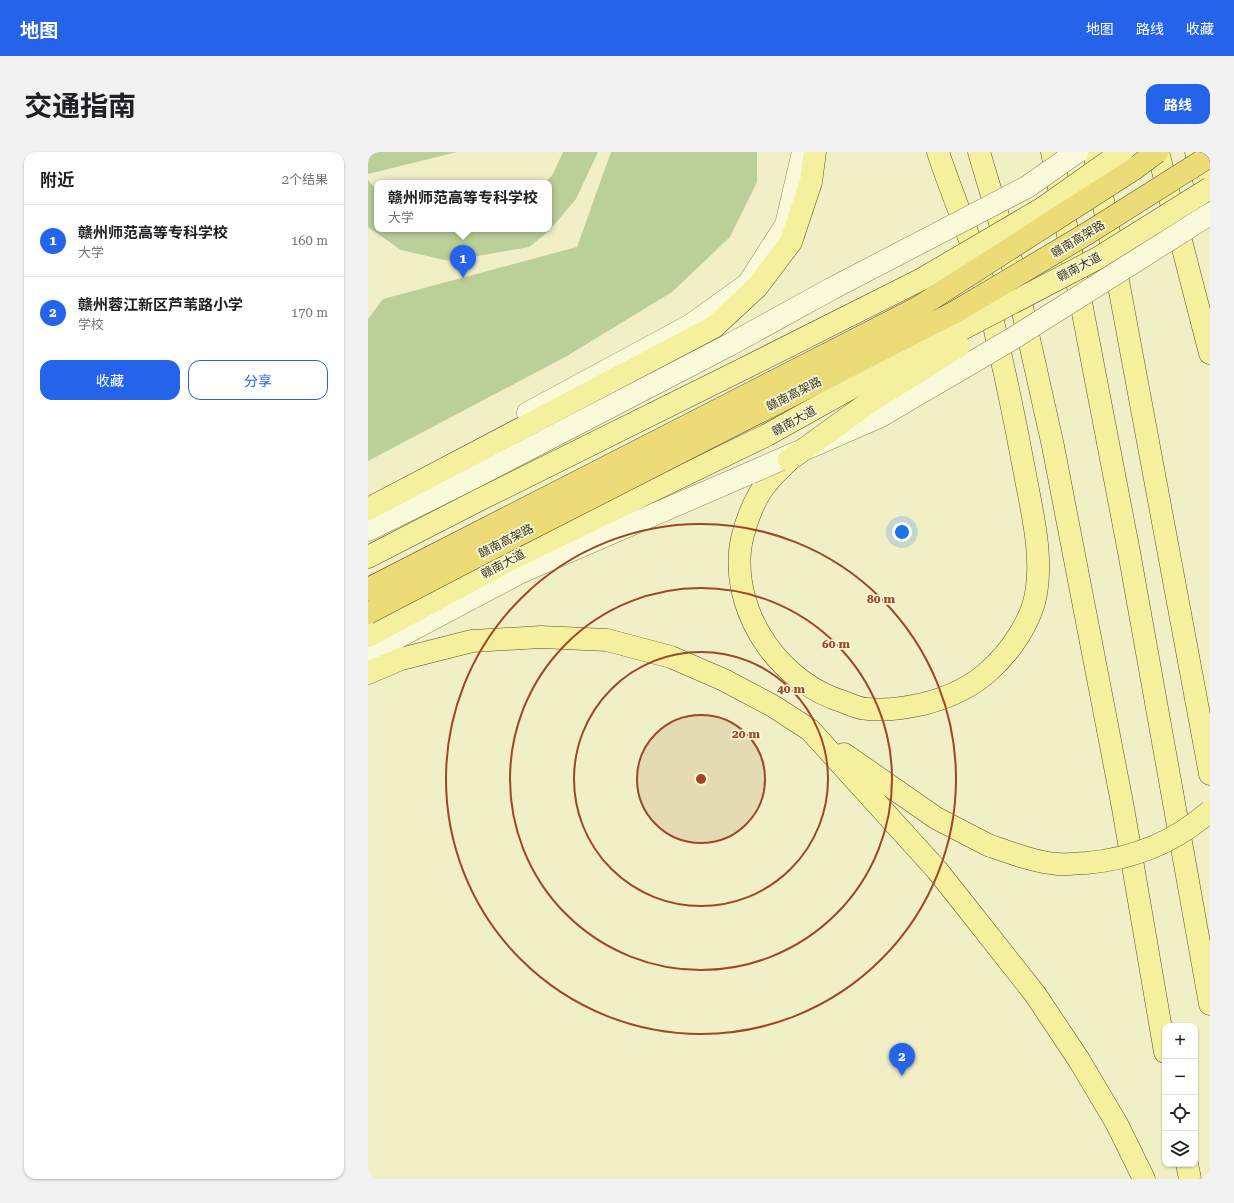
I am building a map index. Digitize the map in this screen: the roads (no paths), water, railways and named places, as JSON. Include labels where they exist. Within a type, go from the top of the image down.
[{"type":"highway","name":"赣南高架路","points":[[368,589],[919,307],[1134,170],[1157,152]]},
{"type":"highway","name":"赣南高架路","points":[[368,613],[488,550],[955,312],[1088,234],[1210,156]]},
{"type":"main road","points":[[368,509],[714,327],[757,287],[791,242],[811,182],[815,152]]},
{"type":"main road","points":[[938,152],[982,279],[1007,387],[1033,521],[1038,558],[1036,595],[1023,629],[1005,656],[979,680],[944,698],[905,708],[866,709],[831,698],[797,678],[772,654],[753,622],[741,586],[740,551],[749,515],[766,484],[796,455],[878,397],[1098,258]]},
{"type":"main road","points":[[979,152],[1012,263],[1053,446],[1123,808],[1162,1035]]},
{"type":"main road","points":[[1052,152],[1128,552],[1210,1004]]},
{"type":"main road","points":[[1094,152],[1210,774]]},
{"type":"main road","points":[[368,557],[922,279],[1043,208],[1122,152]]},
{"type":"main road","points":[[1157,152],[1210,353]]},
{"type":"main road","points":[[1196,152],[1210,202]]},
{"type":"main road","name":"赣南大道","points":[[368,636],[513,558],[767,435],[882,371],[1098,258],[1210,188]]},
{"type":"main road","points":[[368,673],[401,659],[472,641],[541,637],[607,640],[671,657],[724,680],[773,706],[936,818],[988,845],[1028,859],[1060,865],[1106,861],[1148,850],[1191,827],[1210,810]]},
{"type":"main road","points":[[810,730],[937,870],[1035,994],[1079,1060],[1117,1124],[1144,1179]]},
{"type":"main road","points":[[1188,1167],[1190,1179]]},
{"type":"street","points":[[368,499],[691,325],[748,284],[786,225],[803,152]]},
{"type":"street","points":[[368,530],[467,481],[733,343],[831,288],[1028,187],[1077,152]]},
{"type":"street","points":[[368,653],[519,572],[750,473],[796,455],[886,413],[1012,339],[1210,214]]},
{"type":"place","name":"赣州师范高等专科学校","points":[[463,278]]},
{"type":"place","name":"赣州蓉江新区芦苇路小学","points":[[902,1076]]}]
